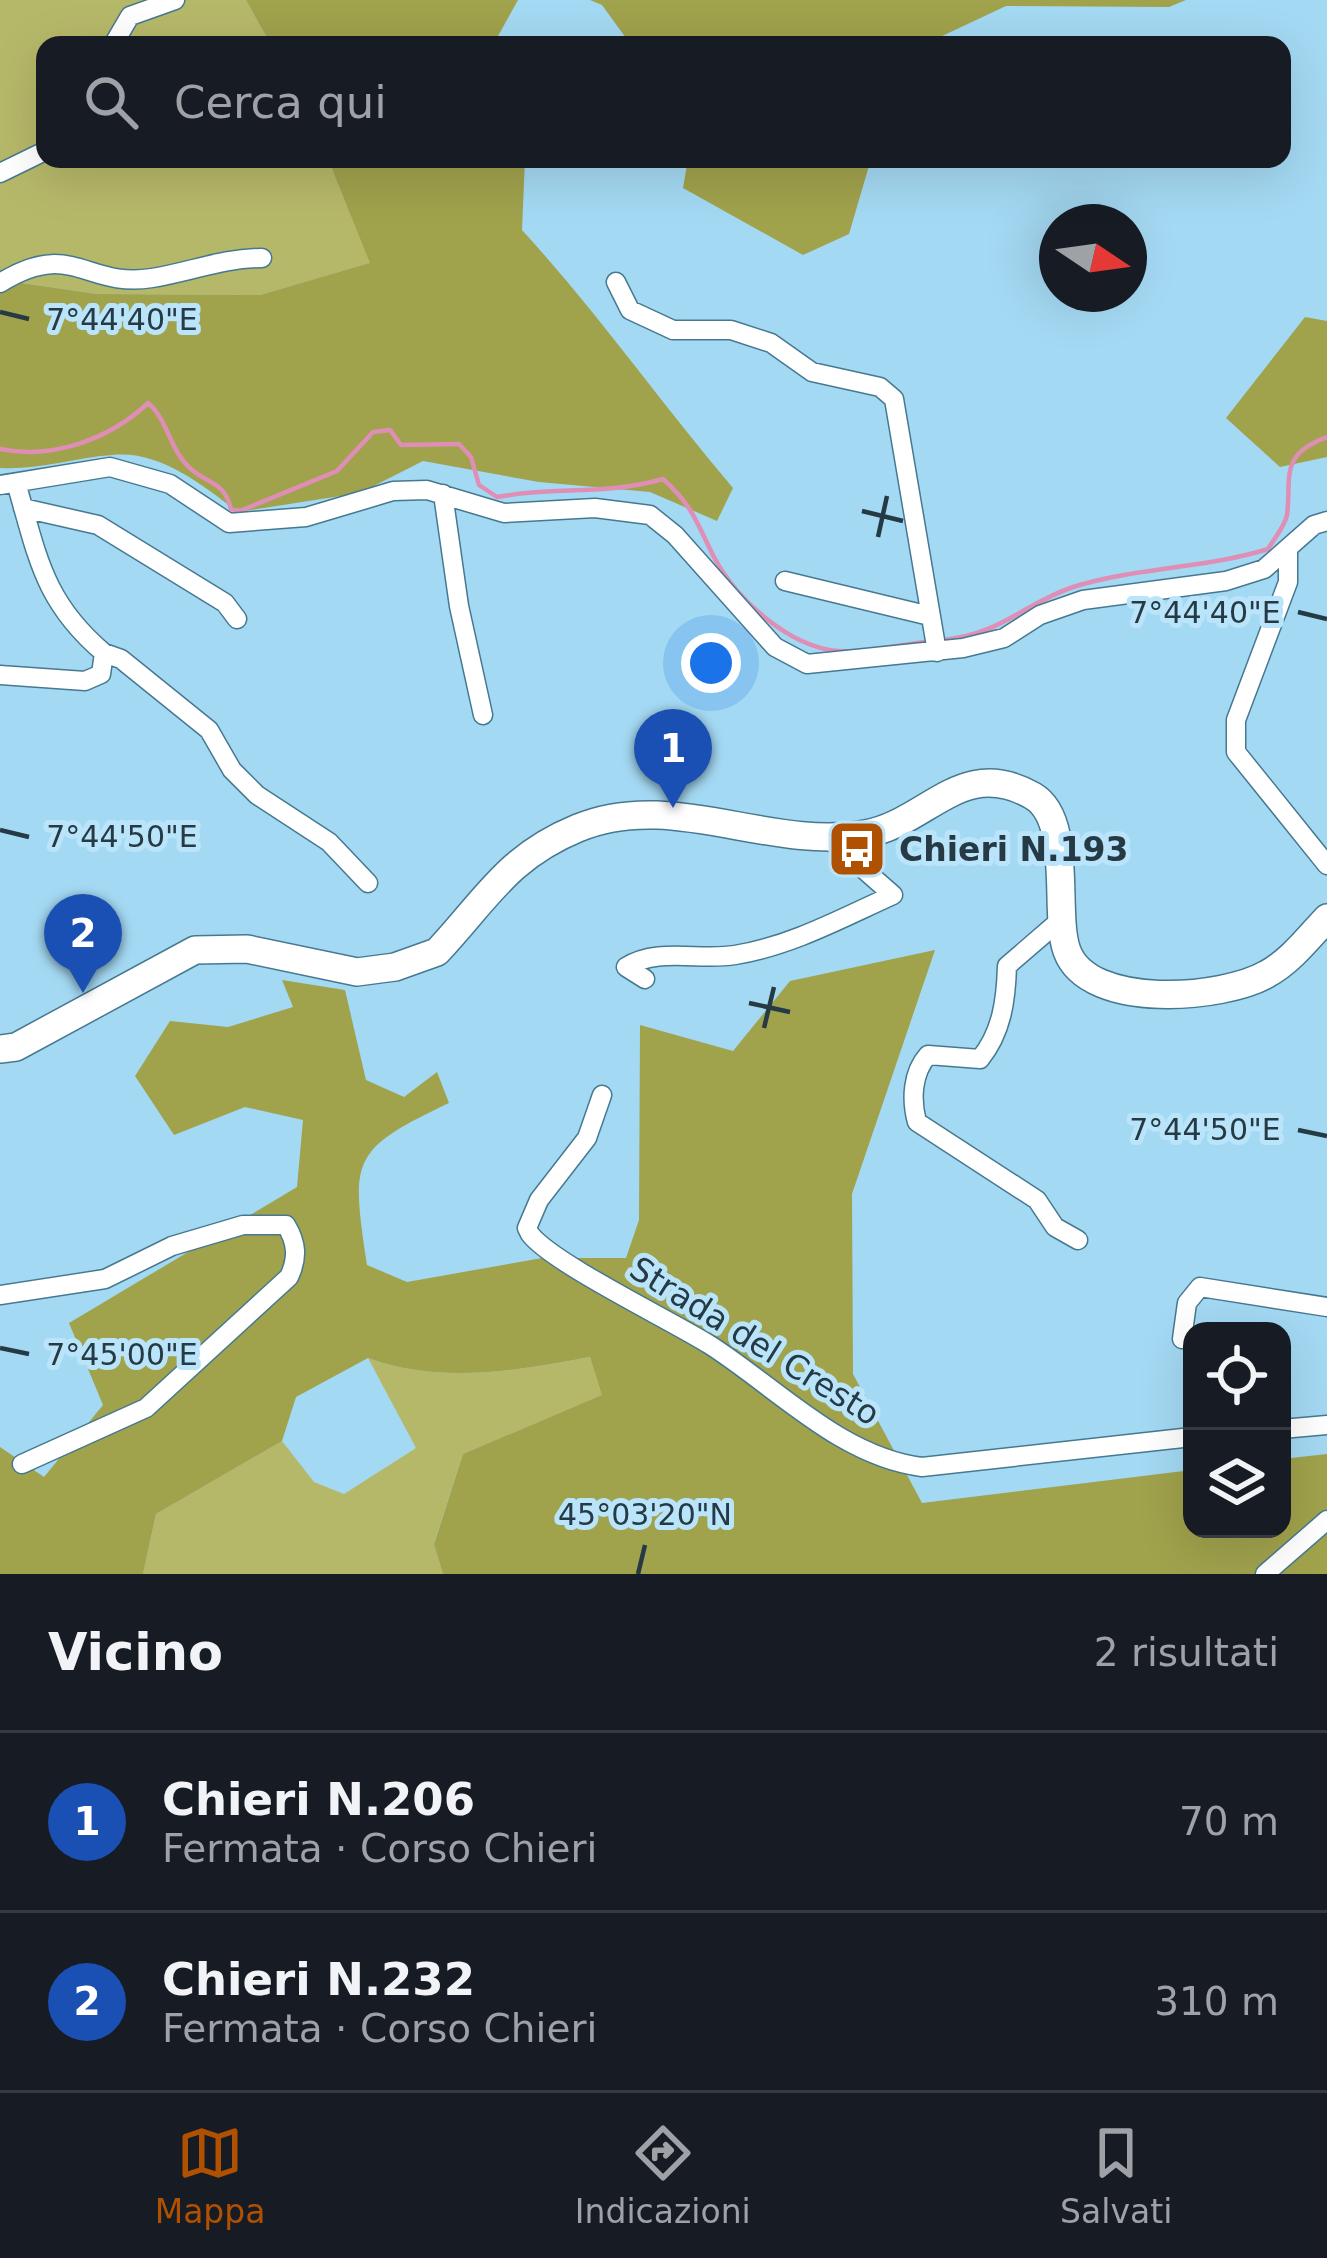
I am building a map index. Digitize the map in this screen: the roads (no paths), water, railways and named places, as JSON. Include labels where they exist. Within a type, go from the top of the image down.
[{"type":"main road","points":[[0,1049],[16,1047],[195,950],[248,949],[357,972],[418,960],[437,952],[516,860],[582,825],[646,814],[773,836],[870,833],[978,781],[1012,786],[1039,799],[1056,836],[1065,948],[1073,963],[1097,981],[1135,994],[1224,988],[1263,977],[1327,918]]},
{"type":"street","points":[[118,36],[130,16],[175,0]]},
{"type":"street","points":[[0,173],[36,155]]},
{"type":"street","points":[[0,283],[30,264],[54,262],[148,279],[230,258],[262,258]]},
{"type":"street","points":[[616,282],[629,310],[673,330],[731,330],[771,343],[812,372],[880,387],[894,400],[937,650]]},
{"type":"street","points":[[368,883],[329,842],[257,795],[232,770],[209,730],[70,624],[47,591],[23,508],[8,485],[110,467],[170,484],[230,523],[307,518],[393,491],[442,494],[504,514],[595,508],[650,515],[675,535],[775,646],[807,664],[1004,638],[1040,615],[1083,600],[1226,581],[1264,569],[1327,521]]},
{"type":"street","points":[[442,494],[459,606],[483,715]]},
{"type":"street","points":[[23,508],[98,525],[225,603],[237,620]]},
{"type":"street","points":[[1288,548],[1288,583],[1236,720],[1236,752],[1327,865]]},
{"type":"street","points":[[785,581],[931,622]]},
{"type":"street","points":[[0,675],[85,680],[101,674],[104,653]]},
{"type":"street","points":[[645,979],[626,967],[642,957],[731,956],[776,946],[892,895],[827,837]]},
{"type":"street","points":[[1065,916],[1007,966],[1002,1017],[980,1059],[928,1055],[921,1063],[913,1106],[917,1122],[1037,1200],[1055,1227],[1078,1240]]},
{"type":"street","name":"Strada del Cresto","points":[[602,1095],[587,1138],[539,1200],[527,1228],[530,1234],[713,1347],[803,1414],[900,1464],[922,1467],[1183,1438]]},
{"type":"street","points":[[0,1295],[105,1279],[172,1246],[243,1225],[286,1226],[295,1239],[296,1262],[289,1277],[146,1408],[22,1463]]},
{"type":"street","points":[[1182,1339],[1187,1304],[1200,1287],[1327,1307]]},
{"type":"street","points":[[1291,1428],[1327,1425]]},
{"type":"street","points":[[1265,1574],[1327,1520]]},
{"type":"waterway","points":[[0,449],[40,452],[79,444],[116,427],[148,403],[184,461],[220,488],[231,509],[240,511],[337,471],[373,432],[390,430],[401,445],[459,444],[471,457],[479,485],[497,497],[663,479],[688,507],[736,589],[783,631],[838,651],[932,641]]},
{"type":"waterway","points":[[943,640],[981,632],[1073,587],[1268,549],[1286,519],[1294,460],[1327,437]]},
{"type":"place","name":"Chieri N.206","points":[[673,808]]},
{"type":"place","name":"Chieri N.193","points":[[857,849]]},
{"type":"place","name":"Chieri N.232","points":[[83,993]]}]
